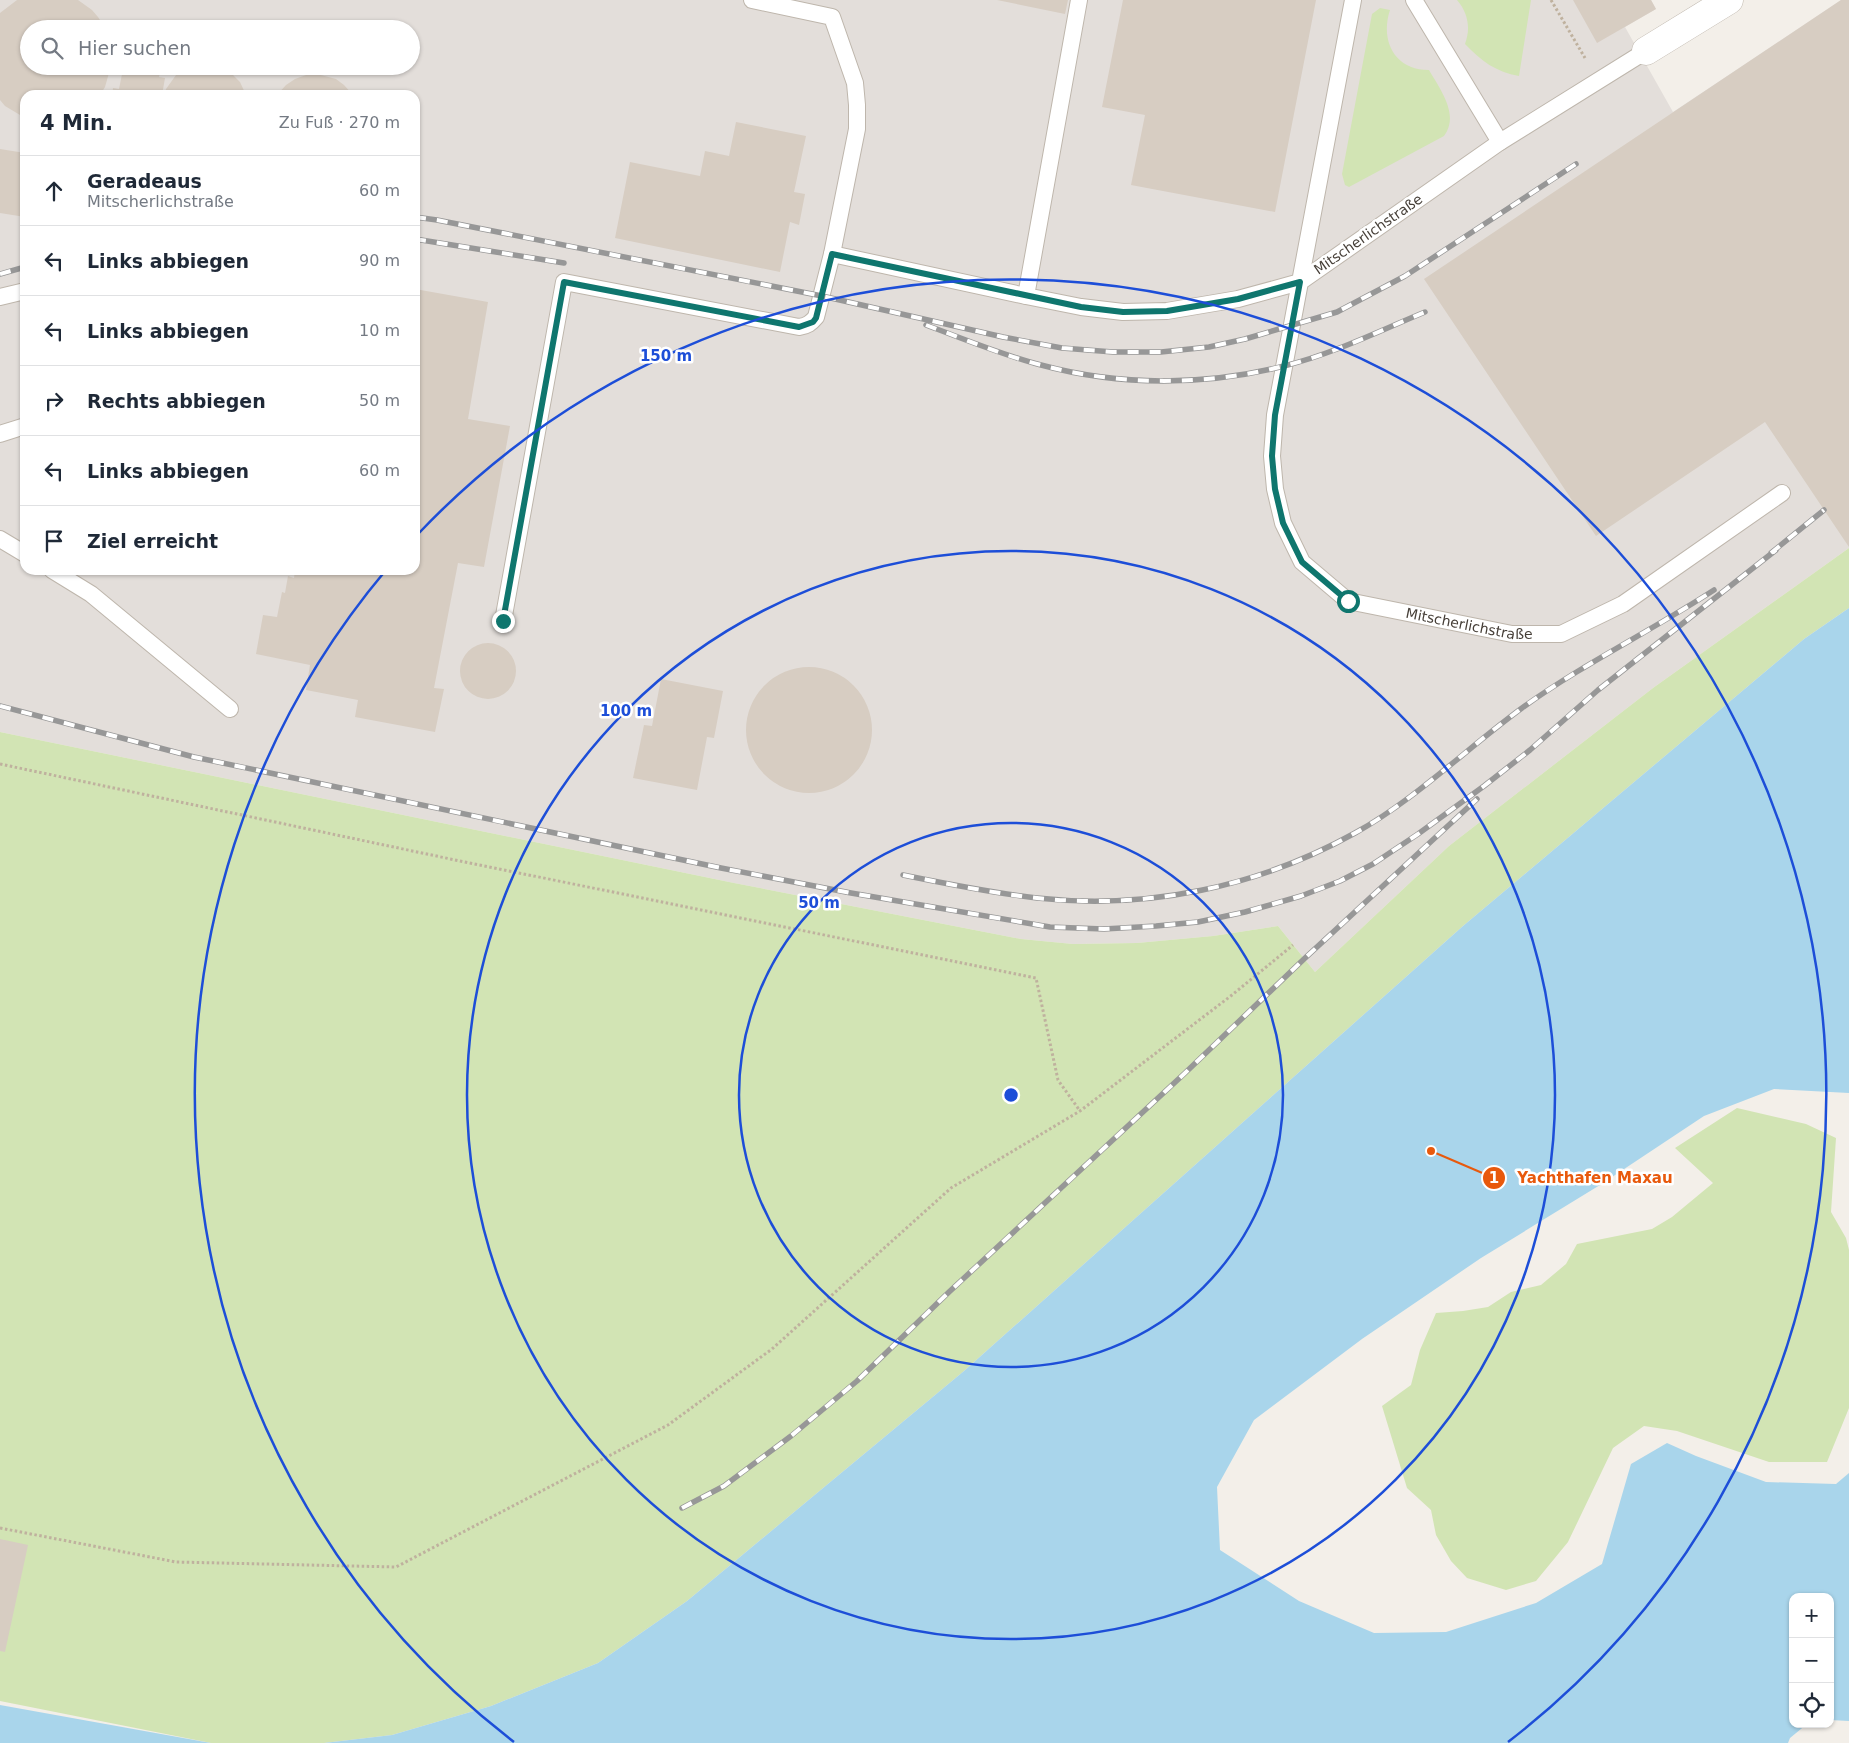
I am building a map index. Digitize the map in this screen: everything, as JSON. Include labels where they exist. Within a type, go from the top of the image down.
[{"type":"street","name":"Mitscherlichstraße","points":[[1646,51],[1729,0]]},
{"type":"lane","points":[[503,621],[564,282],[799,327],[813,322],[816,318],[832,254],[857,128],[855,83],[832,17],[752,0]]},
{"type":"lane","points":[[1026,296],[1079,0]]},
{"type":"lane","points":[[832,254],[1081,307],[1123,312],[1167,311],[1238,299],[1300,282],[1353,0]]},
{"type":"lane","points":[[1414,0],[1500,142]]},
{"type":"lane","name":"Mitscherlichstraße","points":[[1646,51],[1500,142],[1300,282],[1275,415],[1272,456],[1275,489],[1283,523],[1302,562],[1348,601],[1512,634],[1561,634],[1623,604],[1782,493]]},
{"type":"lane","points":[[0,296],[20,292]]},
{"type":"lane","points":[[0,434],[20,428]]},
{"type":"lane","points":[[0,539],[20,551]]},
{"type":"lane","points":[[60,575],[91,594],[230,709]]},
{"type":"path","points":[[1551,0],[1598,81]]},
{"type":"path","points":[[0,764],[440,857],[1036,978],[1058,1080],[1080,1111]]},
{"type":"path","points":[[0,1528],[176,1562],[396,1567],[668,1425],[772,1350],[951,1188],[1080,1111],[1232,995],[1293,945]]},
{"type":"shaded area","points":[[0,0],[1651,0],[1656,9],[1625,27],[1673,112],[1841,0],[1849,0],[1849,548],[1653,688],[1449,846],[1315,972],[1278,926],[1213,936],[1137,943],[1073,944],[1021,939],[734,883],[0,732]]},
{"type":"green space","points":[[1457,0],[1531,0],[1519,76],[1503,72],[1489,65],[1465,44],[1468,32],[1466,15]]},
{"type":"green space","points":[[1380,8],[1390,10],[1387,32],[1393,51],[1407,65],[1417,69],[1429,70],[1447,102],[1450,120],[1444,136],[1349,187],[1345,185],[1342,174],[1372,14]]},
{"type":"green space","points":[[1849,548],[1849,608],[1804,639],[1463,926],[964,1371],[687,1601],[598,1663],[491,1706],[392,1735],[324,1743],[211,1743],[0,1701],[0,732],[734,883],[1021,939],[1073,944],[1137,943],[1213,936],[1278,926],[1315,972],[1449,846],[1653,688]]},
{"type":"green space","points":[[1737,1108],[1806,1124],[1836,1138],[1831,1212],[1846,1238],[1849,1250],[1849,1408],[1827,1462],[1769,1462],[1677,1431],[1644,1426],[1613,1448],[1568,1542],[1536,1581],[1506,1590],[1467,1578],[1451,1561],[1436,1535],[1431,1510],[1407,1488],[1382,1406],[1411,1385],[1420,1350],[1436,1313],[1488,1307],[1511,1292],[1541,1285],[1566,1264],[1577,1244],[1652,1229],[1672,1217],[1713,1183],[1675,1148]]},
{"type":"water","points":[[1849,608],[1849,1093],[1774,1089],[1704,1116],[1600,1185],[1481,1258],[1362,1339],[1254,1420],[1217,1487],[1220,1550],[1299,1601],[1374,1633],[1446,1632],[1536,1603],[1602,1564],[1631,1464],[1667,1443],[1766,1482],[1836,1484],[1849,1473],[1849,1721],[1834,1720],[1834,1593],[1789,1593],[1789,1728],[1802,1728],[1790,1738],[1788,1743],[324,1743],[392,1735],[491,1706],[598,1663],[687,1601],[964,1371],[1463,926],[1804,639]]},
{"type":"water","points":[[0,1705],[211,1743],[0,1743]]},
{"type":"building","points":[[17,0],[78,0],[92,10],[100,20],[20,20],[20,75],[108,75],[103,90],[20,90],[20,115],[5,106],[0,100],[0,13]]},
{"type":"building","points":[[997,0],[1068,0],[1065,14]]},
{"type":"building","points":[[1123,0],[1316,0],[1275,212],[1131,185],[1145,115],[1102,107]]},
{"type":"building","points":[[1573,0],[1651,0],[1656,9],[1597,43]]},
{"type":"building","points":[[1841,0],[1849,0],[1849,547],[1765,422],[1596,536],[1424,279]]},
{"type":"building","points":[[122,75],[160,75],[159,77],[165,78],[163,90],[113,90],[113,88],[119,89]]},
{"type":"building","points":[[176,75],[233,75],[240,82],[244,90],[166,90]]},
{"type":"building","points":[[306,75],[321,75],[336,79],[348,90],[282,90],[295,79]]},
{"type":"building","points":[[736,122],[806,136],[794,192],[805,194],[799,225],[790,222],[780,272],[615,238],[630,162],[700,176],[705,151],[729,156]]},
{"type":"building","points":[[0,149],[20,152],[20,216],[0,213]]},
{"type":"building","points":[[420,290],[488,302],[468,419],[510,426],[484,567],[458,563],[434,688],[444,689],[435,732],[355,717],[358,700],[306,690],[310,665],[256,654],[263,615],[277,617],[282,592],[285,593],[288,576],[294,578],[294,575],[420,575]]},
{"type":"building","points":[[488,643],[499,645],[508,651],[514,660],[516,671],[514,682],[508,691],[499,697],[488,699],[477,697],[468,691],[462,682],[460,671],[462,660],[468,651],[477,645]]},
{"type":"building","points":[[809,667],[833,671],[854,685],[868,706],[872,730],[868,754],[854,775],[833,789],[809,793],[785,789],[764,775],[750,754],[746,730],[750,706],[764,685],[785,671]]},
{"type":"building","points":[[661,679],[723,691],[714,738],[707,737],[697,790],[633,778],[644,725],[652,726]]},
{"type":"building","points":[[0,1539],[28,1545],[5,1652],[0,1651]]},
{"type":"railway","points":[[420,218],[822,296],[1003,337],[1062,348],[1113,352],[1161,352],[1209,347],[1245,339],[1337,312],[1405,276],[1576,164]]},
{"type":"railway","points":[[420,240],[564,263]]},
{"type":"railway","points":[[0,274],[20,268]]},
{"type":"railway","points":[[926,325],[997,352],[1041,365],[1101,377],[1162,381],[1224,377],[1284,366],[1338,349],[1425,312]]},
{"type":"railway","points":[[1771,553],[1824,510]]},
{"type":"railway","points":[[0,706],[194,757],[721,868],[851,893],[1050,927],[1104,929],[1156,926],[1198,922],[1245,912],[1301,896],[1340,881],[1373,864],[1484,786],[1530,750],[1598,690],[1776,550]]},
{"type":"railway","points":[[903,875],[987,891],[1037,898],[1120,901],[1161,897],[1201,890],[1280,868],[1318,852],[1377,820],[1545,692],[1714,590]]},
{"type":"railway","points":[[682,1508],[724,1486],[791,1436],[857,1381],[949,1292],[1477,799]]},
{"type":"place","name":"Yachthafen Maxau","points":[[1431,1151]]},
{"type":"route","points":[[503,621],[564,282],[799,327],[806,326],[816,318],[832,254],[1081,307],[1123,312],[1167,311],[1238,299],[1300,282],[1275,415],[1272,456],[1275,489],[1283,523],[1302,562],[1348,601]]}]
